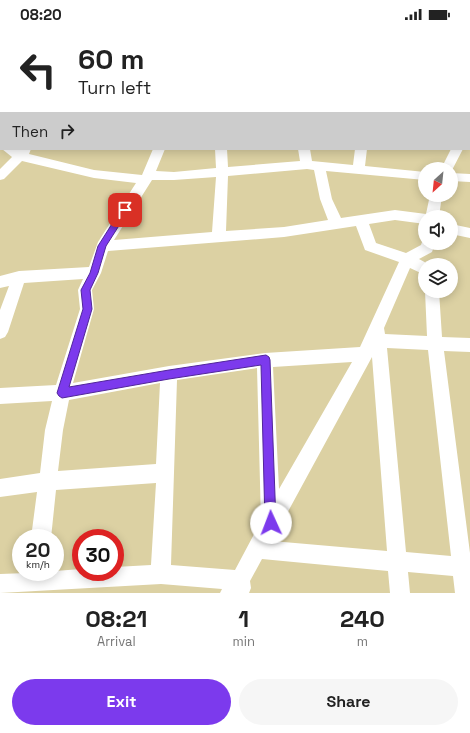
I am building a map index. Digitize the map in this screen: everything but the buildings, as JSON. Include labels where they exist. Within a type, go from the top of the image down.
[{"type":"street","points":[[42,529],[54,430],[62,393],[87,309],[85,290],[94,273],[102,246],[146,178],[159,150]]},
{"type":"street","points":[[219,237],[222,150]]},
{"type":"street","points":[[305,150],[313,166],[337,225]]},
{"type":"street","points":[[359,170],[361,150]]},
{"type":"street","points":[[450,162],[456,150]]},
{"type":"street","points":[[0,176],[19,151],[94,174],[146,178],[313,166],[418,175]]},
{"type":"street","points":[[458,177],[470,178]]},
{"type":"street","points":[[102,246],[284,232],[396,215],[418,218]]},
{"type":"street","points":[[358,220],[365,229],[370,246],[407,259],[418,265]]},
{"type":"street","points":[[458,230],[470,233]]},
{"type":"street","points":[[0,584],[161,574],[237,589],[304,461],[377,334],[407,259],[423,250]]},
{"type":"street","points":[[0,282],[19,277],[94,273]]},
{"type":"street","points":[[0,332],[19,277]]},
{"type":"street","points":[[432,298],[435,343],[466,568],[465,593]]},
{"type":"street","points":[[377,334],[435,343],[470,345]]},
{"type":"street","points":[[377,334],[400,593]]},
{"type":"street","points":[[0,396],[62,393],[169,374],[266,360],[365,354]]},
{"type":"street","points":[[266,360],[271,523]]},
{"type":"street","points":[[161,574],[169,374]]},
{"type":"street","points":[[0,488],[48,481],[164,473]]},
{"type":"street","points":[[257,549],[466,568]]},
{"type":"shaded area","points":[[0,150],[470,150],[470,593],[0,593]]},
{"type":"route","points":[[125,210],[102,246],[94,273],[85,290],[87,309],[62,393],[169,374],[266,360],[271,523]]}]
